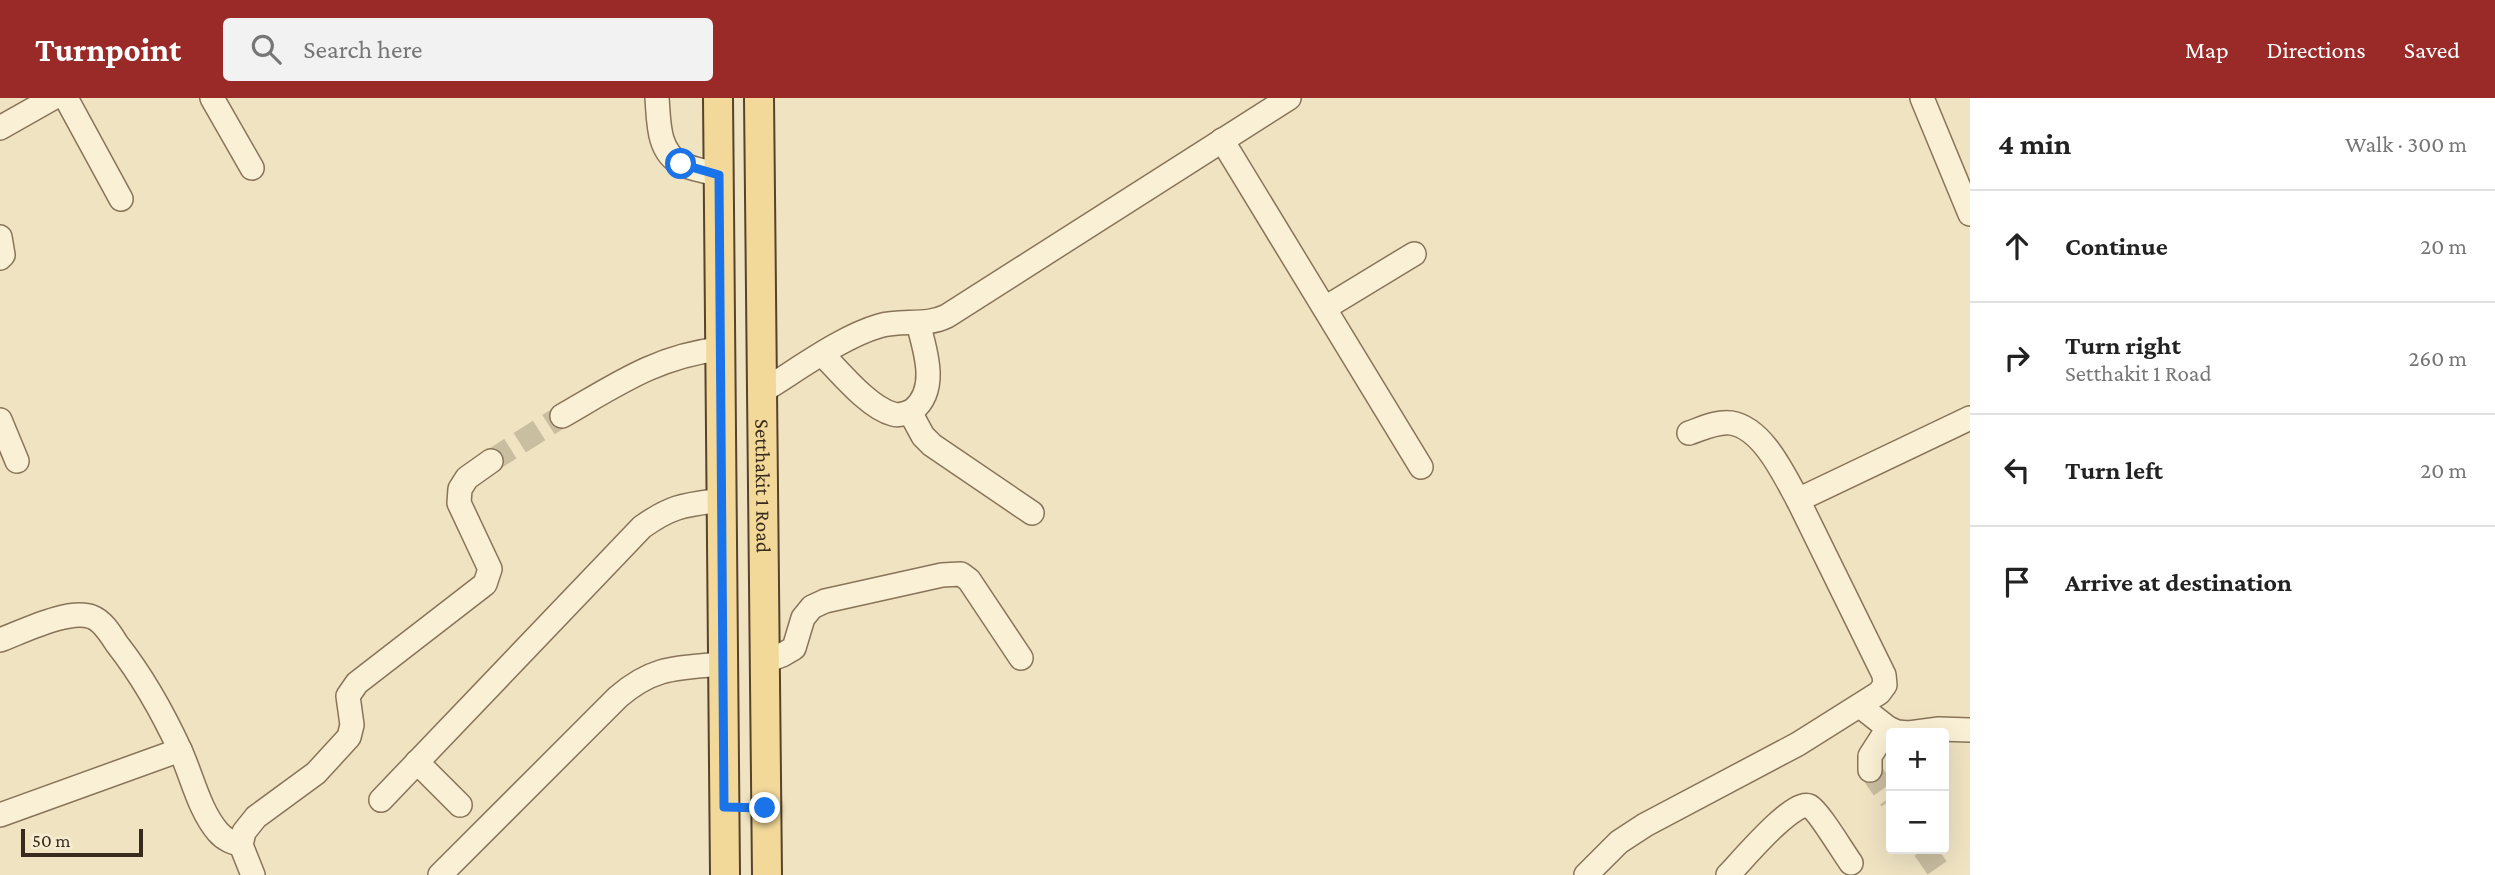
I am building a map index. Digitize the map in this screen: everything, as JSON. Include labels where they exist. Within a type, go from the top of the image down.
[{"type":"main road","name":"Setthakit 1 Road","points":[[718,98],[725,875]]},
{"type":"main road","name":"Setthakit 1 Road","points":[[760,98],[767,875]]},
{"type":"main road","points":[[724,807],[765,808]]},
{"type":"street","points":[[0,128],[53,98]]},
{"type":"street","points":[[66,98],[121,199]]},
{"type":"street","points":[[212,98],[252,168]]},
{"type":"street","points":[[657,98],[660,136],[668,152],[681,164],[719,175]]},
{"type":"street","points":[[761,393],[860,332],[901,321],[934,322],[947,316],[1289,98]]},
{"type":"street","points":[[1922,98],[1970,214]]},
{"type":"street","points":[[1222,141],[1422,467]]},
{"type":"street","points":[[0,237],[3,255],[0,258]]},
{"type":"street","points":[[1325,308],[1414,254]]},
{"type":"street","points":[[823,355],[881,408],[894,415],[910,412],[923,401],[926,390],[928,364],[918,323]]},
{"type":"street","points":[[562,416],[650,366],[678,356],[720,349]]},
{"type":"street","points":[[910,412],[923,436],[932,445],[1031,513]]},
{"type":"street","points":[[1798,500],[1970,418]]},
{"type":"street","points":[[0,422],[17,461]]},
{"type":"street","points":[[1586,875],[1619,842],[1645,825],[1798,744],[1860,706],[1879,693],[1885,685],[1885,675],[1798,500],[1759,439],[1731,423],[1689,433]]},
{"type":"street","points":[[253,875],[241,845],[244,832],[256,817],[316,773],[349,737],[352,725],[348,696],[357,683],[485,584],[490,569],[459,503],[460,489],[467,478],[491,461]]},
{"type":"street","points":[[381,800],[642,527],[676,507],[722,500]]},
{"type":"street","points":[[764,662],[782,656],[794,648],[803,618],[812,607],[838,598],[942,575],[961,574],[969,580],[1021,658]]},
{"type":"street","points":[[0,640],[70,616],[91,617],[103,624],[160,711],[209,818],[219,833],[229,841],[241,845]]},
{"type":"street","points":[[440,875],[637,680],[677,668],[723,664]]},
{"type":"street","points":[[1860,706],[1888,728]]},
{"type":"street","points":[[1949,729],[1970,730]]},
{"type":"street","points":[[1870,770],[1870,756],[1886,731]]},
{"type":"street","points":[[0,815],[180,750]]},
{"type":"street","points":[[417,762],[460,805]]},
{"type":"street","points":[[1728,875],[1784,817],[1802,805],[1810,806],[1817,814],[1849,871]]},
{"type":"tunnel","points":[[491,461],[562,416]]},
{"type":"tunnel","points":[[1870,770],[1886,793]]},
{"type":"tunnel","points":[[1927,854],[1942,875]]},
{"type":"route","points":[[681,164],[719,175],[724,807],[765,808]]}]
